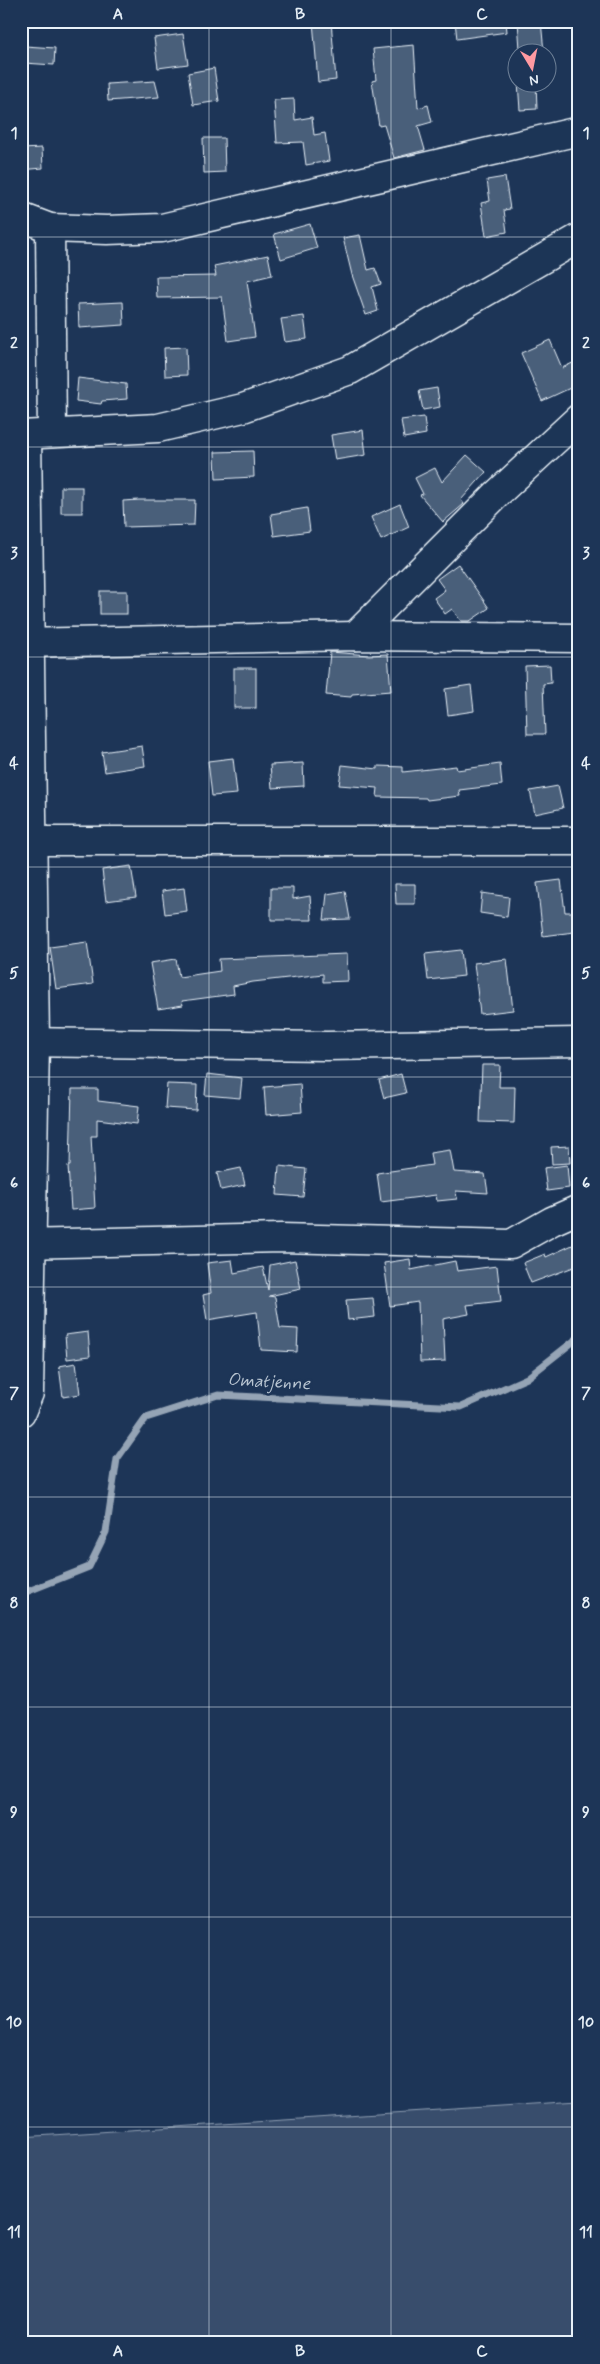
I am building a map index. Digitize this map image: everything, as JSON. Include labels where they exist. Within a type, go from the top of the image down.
[{"type":"street","points":[[21,217],[50,228],[108,230],[162,228],[579,131]]},
{"type":"street","points":[[21,1412],[29,1393],[25,643],[33,434],[50,228]]},
{"type":"street","points":[[33,434],[158,428],[243,408],[350,370],[579,238]]},
{"type":"street","points":[[355,636],[498,493],[579,418]]},
{"type":"street","points":[[25,643],[355,636],[579,638]]},
{"type":"street","points":[[27,841],[579,841]]},
{"type":"street","points":[[28,1042],[328,1046],[579,1042]]},
{"type":"street","points":[[27,1244],[281,1238],[511,1244],[552,1221],[579,1209]]},
{"type":"shaded area","points":[[579,2101],[579,2343],[21,2343],[21,2137]]},
{"type":"building","points":[[313,21],[331,21],[336,80],[318,82]]},
{"type":"building","points":[[455,21],[506,21],[507,32],[457,39]]},
{"type":"building","points":[[518,21],[541,21],[543,42],[520,42]]},
{"type":"building","points":[[183,34],[188,64],[158,68],[154,38]]},
{"type":"building","points":[[414,45],[418,108],[428,105],[432,122],[418,126],[425,150],[394,158],[384,125],[379,126],[372,81],[376,80],[373,49]]},
{"type":"building","points":[[25,46],[55,48],[54,65],[24,63]]},
{"type":"building","points":[[214,68],[219,101],[193,105],[188,73]]},
{"type":"building","points":[[155,81],[159,97],[108,101],[107,84]]},
{"type":"building","points":[[519,92],[536,92],[537,109],[520,110]]},
{"type":"building","points":[[294,99],[295,120],[312,117],[314,135],[325,133],[329,161],[306,165],[303,142],[277,143],[274,100]]},
{"type":"building","points":[[203,138],[224,138],[225,172],[204,173]]},
{"type":"building","points":[[42,148],[43,168],[21,170],[21,149]]},
{"type":"building","points":[[505,177],[510,209],[504,210],[507,232],[486,236],[481,203],[490,201],[487,180]]},
{"type":"building","points":[[310,224],[317,248],[281,259],[274,234]]},
{"type":"building","points":[[360,235],[368,270],[375,268],[381,284],[372,287],[378,311],[366,315],[352,275],[343,238]]},
{"type":"building","points":[[268,255],[272,275],[247,281],[255,337],[228,341],[222,297],[157,298],[156,277],[216,276],[214,266]]},
{"type":"building","points":[[123,302],[124,325],[79,328],[78,304]]},
{"type":"building","points":[[304,316],[307,339],[285,342],[281,319]]},
{"type":"building","points":[[550,340],[562,368],[579,360],[579,384],[542,401],[521,353]]},
{"type":"building","points":[[186,347],[187,375],[165,376],[164,348]]},
{"type":"building","points":[[78,378],[126,384],[127,399],[102,401],[101,404],[76,401]]},
{"type":"building","points":[[437,388],[440,407],[423,410],[419,391]]},
{"type":"building","points":[[424,417],[426,434],[404,438],[401,420]]},
{"type":"building","points":[[363,430],[366,455],[335,460],[331,435]]},
{"type":"building","points":[[253,451],[254,477],[216,479],[215,452]]},
{"type":"building","points":[[467,455],[486,472],[461,500],[464,504],[443,522],[420,495],[423,494],[415,478],[435,468],[442,482]]},
{"type":"building","points":[[61,487],[82,487],[82,513],[61,513]]},
{"type":"building","points":[[195,500],[194,525],[124,527],[123,501]]},
{"type":"building","points":[[400,504],[409,527],[381,540],[371,517]]},
{"type":"building","points":[[307,508],[310,531],[274,536],[271,514]]},
{"type":"building","points":[[458,564],[489,608],[470,621],[461,621],[452,609],[445,614],[434,598],[445,590],[437,579]]},
{"type":"building","points":[[100,591],[127,591],[127,614],[100,614]]},
{"type":"building","points":[[330,652],[369,655],[388,654],[391,691],[352,694],[351,697],[326,695]]},
{"type":"building","points":[[550,665],[551,683],[543,684],[545,734],[527,734],[525,666]]},
{"type":"building","points":[[234,668],[256,668],[256,708],[234,708]]},
{"type":"building","points":[[471,685],[474,711],[448,715],[445,689]]},
{"type":"building","points":[[142,746],[145,766],[105,772],[102,752]]},
{"type":"building","points":[[233,758],[237,794],[212,796],[208,761]]},
{"type":"building","points":[[303,763],[304,786],[272,788],[270,765]]},
{"type":"building","points":[[500,764],[502,785],[459,790],[460,796],[427,800],[426,798],[377,797],[378,788],[339,785],[342,765],[378,769],[378,766],[403,767],[403,772],[456,766],[457,770]]},
{"type":"building","points":[[558,786],[563,808],[535,814],[530,791]]},
{"type":"building","points":[[131,866],[136,897],[106,901],[102,870]]},
{"type":"building","points":[[561,880],[565,912],[572,912],[574,932],[543,936],[537,883]]},
{"type":"building","points":[[395,884],[415,884],[415,904],[396,904]]},
{"type":"building","points":[[184,888],[187,911],[165,914],[162,891]]},
{"type":"building","points":[[271,888],[293,888],[293,899],[310,896],[312,920],[271,920]]},
{"type":"building","points":[[345,891],[350,919],[324,920],[327,894]]},
{"type":"building","points":[[482,893],[509,897],[507,917],[480,913]]},
{"type":"building","points":[[87,942],[93,984],[56,989],[50,947]]},
{"type":"building","points":[[461,950],[464,976],[428,980],[425,954]]},
{"type":"building","points":[[347,954],[348,981],[323,982],[323,974],[253,982],[233,986],[234,994],[182,1001],[183,1005],[158,1009],[150,963],[176,959],[179,977],[220,971],[219,959]]},
{"type":"building","points":[[507,959],[513,1010],[480,1014],[474,963]]},
{"type":"building","points":[[482,1065],[500,1065],[499,1087],[515,1087],[514,1123],[480,1122]]},
{"type":"building","points":[[207,1074],[242,1078],[240,1098],[205,1095]]},
{"type":"building","points":[[401,1074],[406,1093],[384,1098],[379,1080]]},
{"type":"building","points":[[167,1084],[197,1085],[196,1110],[165,1108]]},
{"type":"building","points":[[300,1084],[302,1112],[266,1115],[264,1087]]},
{"type":"building","points":[[72,1089],[98,1089],[98,1101],[139,1106],[137,1124],[97,1119],[97,1136],[91,1136],[95,1208],[71,1210],[68,1166],[70,1166]]},
{"type":"building","points":[[569,1146],[570,1163],[552,1164],[551,1147]]},
{"type":"building","points":[[450,1150],[454,1172],[485,1174],[488,1193],[456,1191],[457,1199],[437,1201],[436,1195],[381,1202],[377,1173],[432,1165],[430,1153]]},
{"type":"building","points":[[567,1165],[569,1188],[547,1191],[544,1168]]},
{"type":"building","points":[[279,1166],[306,1169],[303,1197],[277,1195]]},
{"type":"building","points":[[241,1168],[245,1185],[221,1190],[217,1173]]},
{"type":"building","points":[[579,1242],[579,1265],[531,1283],[523,1263],[545,1254],[546,1257]]},
{"type":"building","points":[[410,1259],[411,1270],[455,1261],[457,1271],[497,1266],[501,1301],[467,1305],[469,1314],[443,1319],[445,1361],[420,1362],[418,1302],[390,1306],[384,1263]]},
{"type":"building","points":[[232,1260],[234,1273],[263,1267],[268,1290],[270,1265],[295,1260],[301,1289],[269,1296],[275,1297],[280,1328],[298,1329],[297,1352],[261,1350],[257,1312],[207,1320],[203,1295],[211,1293],[207,1263]]},
{"type":"building","points":[[373,1298],[375,1317],[348,1320],[346,1300]]},
{"type":"building","points":[[88,1332],[90,1356],[67,1359],[65,1335]]},
{"type":"building","points":[[76,1363],[80,1394],[63,1397],[59,1366]]},
{"type":"waterway","name":"Omatjenne","points":[[21,1594],[89,1567],[106,1532],[117,1459],[146,1418],[218,1395],[461,1407],[527,1378],[579,1337]]}]
